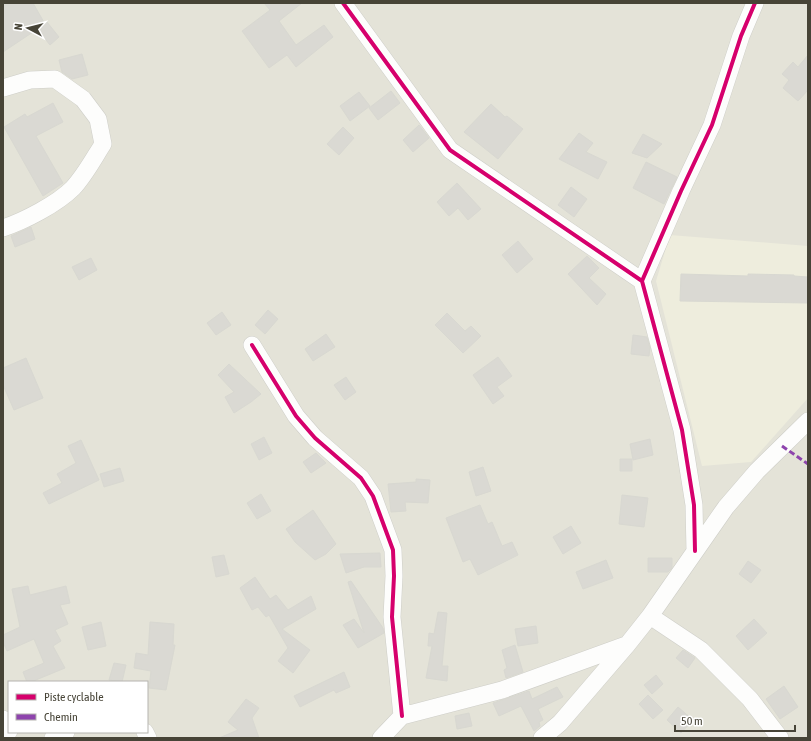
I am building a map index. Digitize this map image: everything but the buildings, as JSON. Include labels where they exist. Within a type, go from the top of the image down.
[{"type":"street","points":[[343,3],[450,150],[642,281]]},
{"type":"street","points":[[695,551],[694,505],[682,430],[642,281],[681,191],[712,125],[741,36],[755,3]]},
{"type":"street","points":[[3,88],[30,80],[55,79],[82,99],[98,119],[103,144],[73,188],[50,204],[3,228]]},
{"type":"street","points":[[252,345],[296,416],[315,438],[361,478],[373,496],[393,550],[394,576],[392,617],[402,716]]},
{"type":"street","points":[[542,738],[560,723],[627,645],[650,616],[726,507],[757,471],[808,421]]},
{"type":"street","points":[[650,616],[701,650],[750,699],[780,738]]},
{"type":"street","points":[[381,738],[402,716],[502,690],[627,645]]},
{"type":"street","points":[[3,719],[8,729]]},
{"type":"street","points":[[53,738],[64,733]]},
{"type":"shaded area","points":[[3,3],[808,3],[808,738],[3,738]]},
{"type":"shaded area","points":[[670,235],[808,246],[808,398],[751,462],[702,466],[656,281]]},
{"type":"marked path","points":[[782,446],[808,464]]},
{"type":"cycle path","points":[[343,3],[450,150],[642,281],[682,430],[694,505],[695,551]]},
{"type":"cycle path","points":[[642,281],[681,191],[712,125],[741,36],[755,3]]},
{"type":"cycle path","points":[[252,345],[296,416],[315,438],[361,478],[373,496],[393,550],[394,576],[392,617],[402,716]]}]
